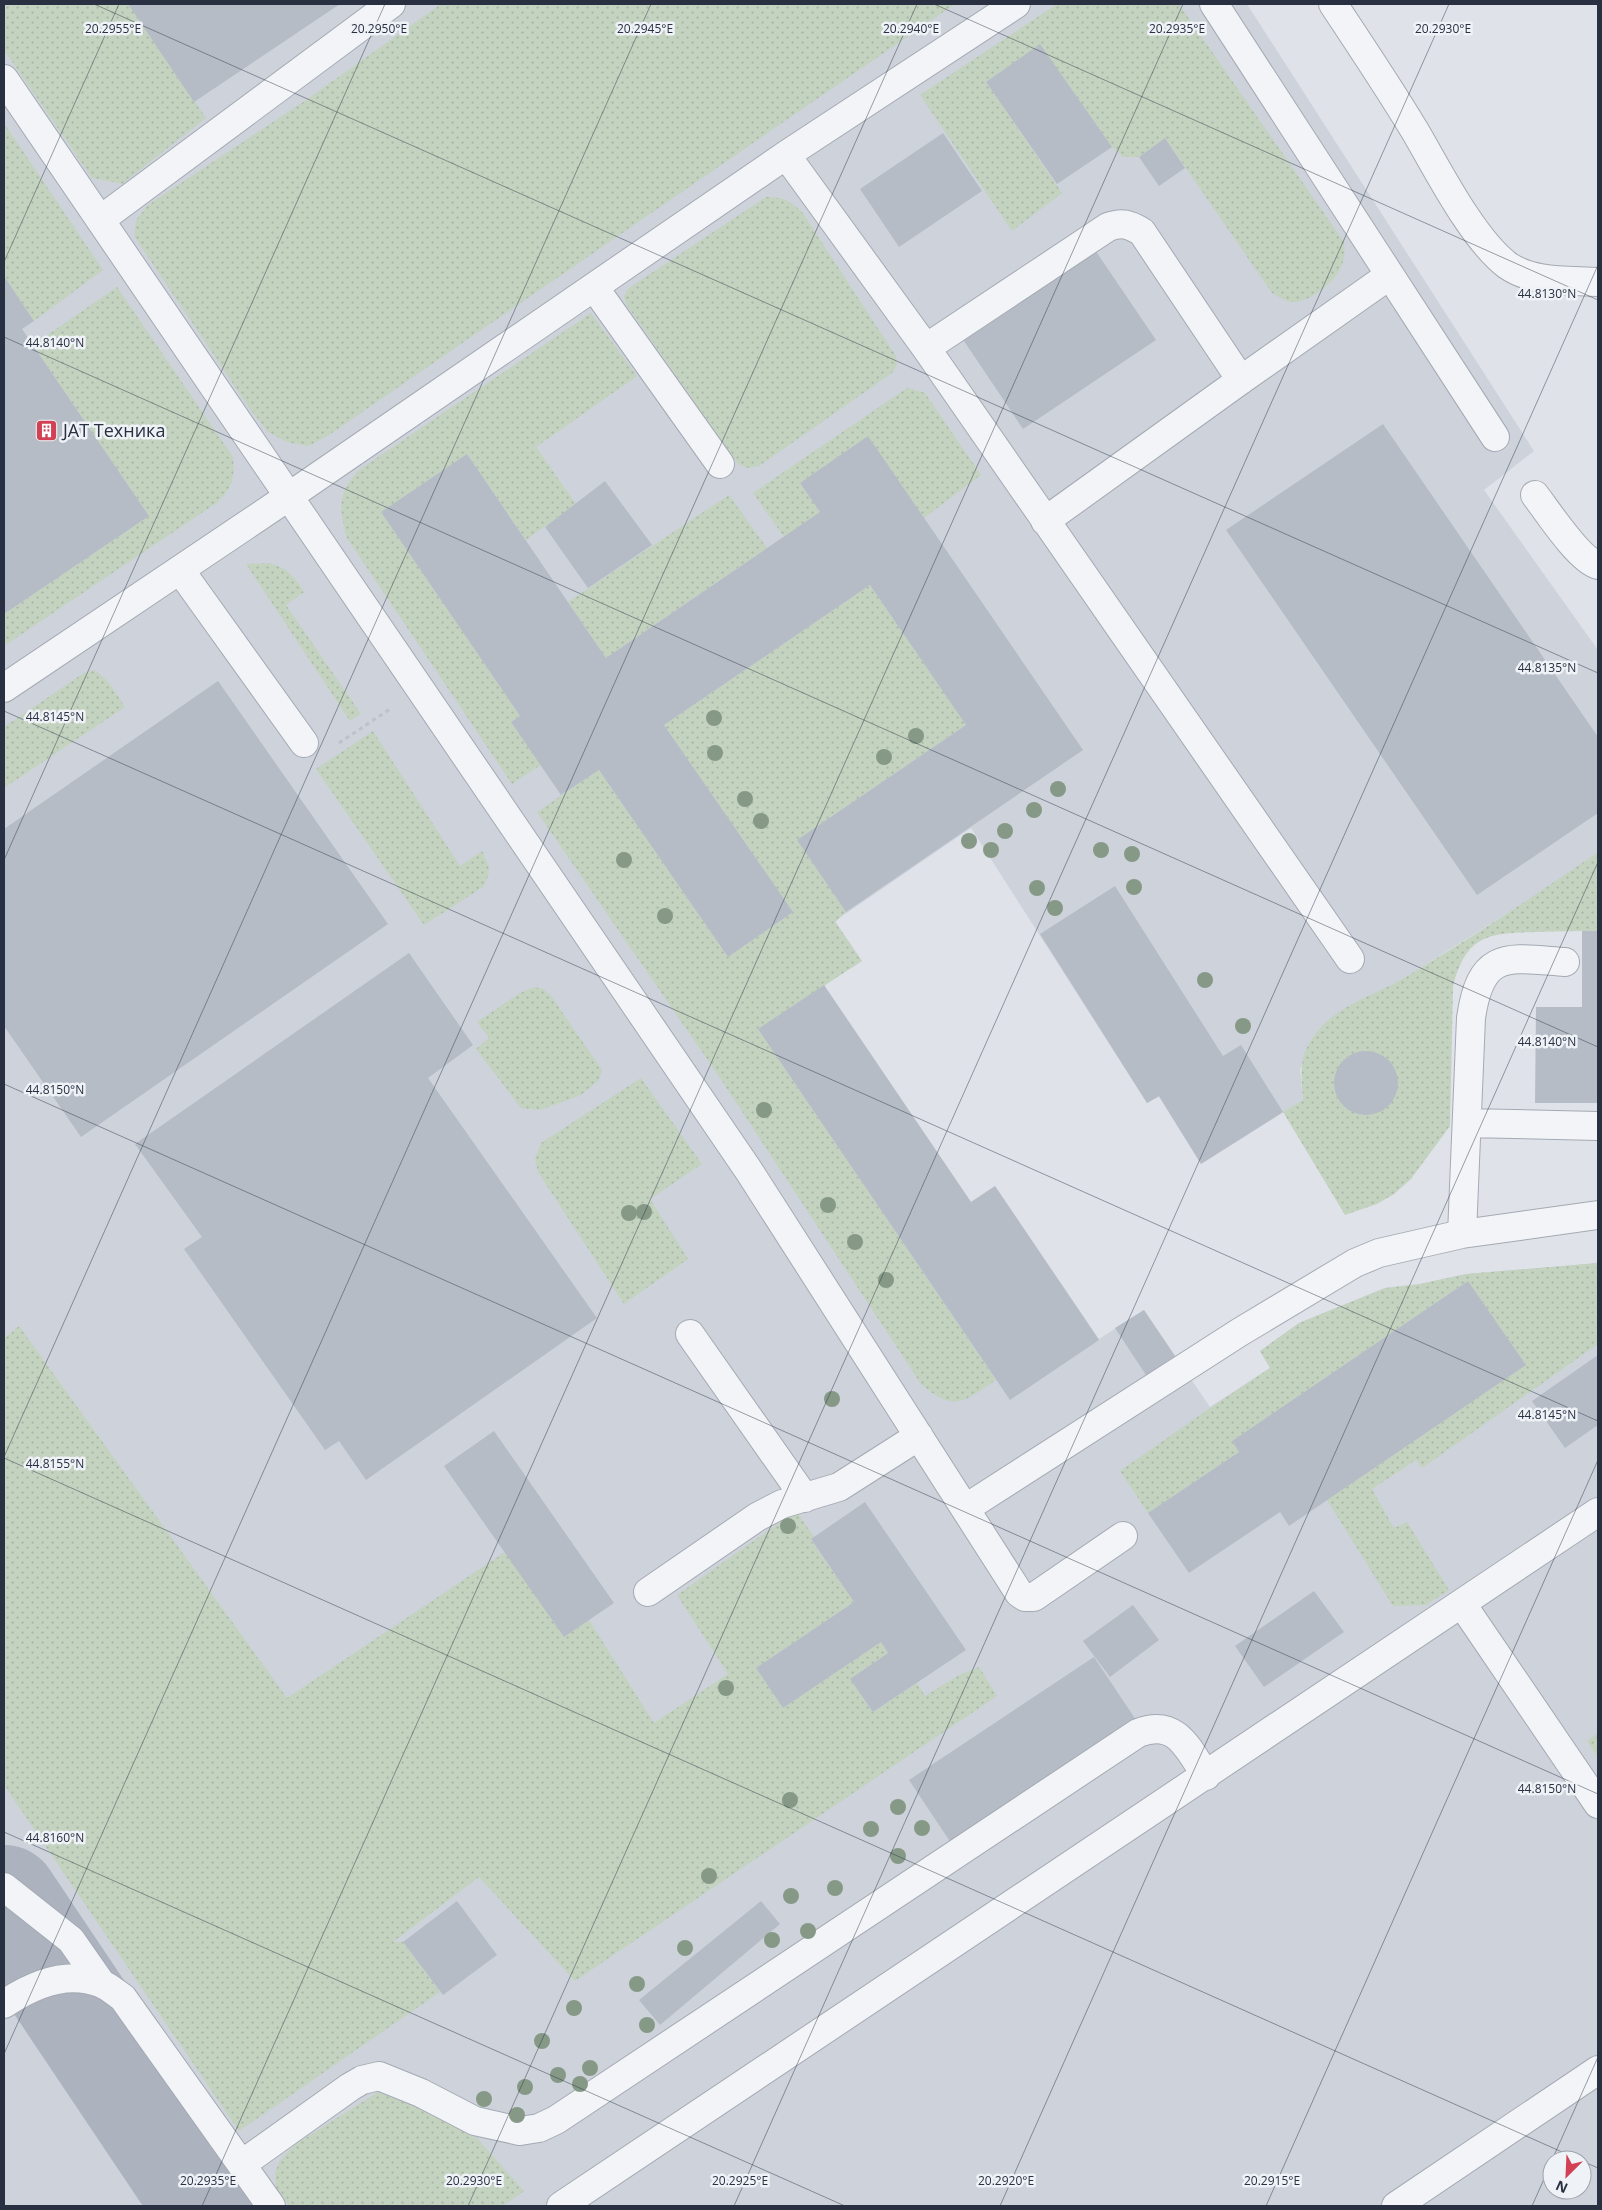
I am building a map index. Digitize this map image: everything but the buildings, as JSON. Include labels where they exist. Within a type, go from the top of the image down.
[{"type":"lane","points":[[100,220],[391,4]]},
{"type":"lane","points":[[4,688],[288,497],[786,155],[1016,4]]},
{"type":"lane","points":[[1214,4],[1495,438]]},
{"type":"lane","points":[[1333,4],[1407,119],[1457,202],[1486,244],[1507,265],[1531,277],[1598,282]]},
{"type":"lane","points":[[4,79],[749,1171],[919,1436],[932,1460],[966,1508],[1019,1593],[1025,1598],[1034,1597],[1123,1536]]},
{"type":"lane","points":[[786,155],[926,348],[1350,959]]},
{"type":"lane","points":[[926,348],[1100,233],[1120,223],[1130,225],[1142,232],[1241,380]]},
{"type":"lane","points":[[1045,521],[1390,275]]},
{"type":"lane","points":[[594,287],[720,464]]},
{"type":"lane","points":[[1534,496],[1582,555],[1592,564],[1598,565]]},
{"type":"lane","points":[[180,570],[304,743]]},
{"type":"lane","points":[[1462,1234],[1471,1018],[1479,984],[1486,972],[1498,963],[1510,958],[1565,962]]},
{"type":"lane","points":[[1467,1123],[1598,1126]]},
{"type":"lane","points":[[966,1508],[1240,1332],[1356,1263],[1378,1253],[1462,1234],[1598,1216]]},
{"type":"lane","points":[[690,1334],[805,1498]]},
{"type":"lane","points":[[648,1592],[757,1518],[782,1504],[839,1487],[919,1436]]},
{"type":"lane","points":[[561,2206],[1598,1512]]},
{"type":"lane","points":[[1462,1604],[1598,1804]]},
{"type":"lane","points":[[242,2164],[350,2087],[362,2080],[379,2076],[421,2093],[475,2121],[520,2131],[538,2128],[556,2120],[1138,1733],[1150,1728],[1162,1729],[1175,1734],[1184,1743],[1206,1776]]},
{"type":"lane","points":[[4,1887],[71,1940],[101,1983]]},
{"type":"lane","points":[[4,2004],[36,1985],[74,1976],[101,1983],[123,1998],[271,2206]]},
{"type":"lane","points":[[1396,2206],[1598,2070]]},
{"type":"path","points":[[338,744],[420,690]]},
{"type":"shaded area","points":[[4,4],[1247,4],[1534,451],[1484,490],[1598,650],[1598,852],[1549,887],[1401,980],[1336,1015],[1300,1069],[1303,1100],[1201,1164],[1159,1097],[1147,1103],[971,828],[835,921],[862,961],[824,985],[971,1202],[995,1186],[1099,1339],[1144,1310],[1210,1407],[1270,1368],[1260,1351],[1299,1323],[1385,1288],[1420,1284],[1466,1274],[1598,1263],[1598,2206],[4,2206]]},
{"type":"green space","points":[[4,4],[128,4],[206,118],[122,184],[92,178],[4,50]]},
{"type":"green space","points":[[441,4],[955,4],[326,437],[308,446],[287,442],[268,432],[250,409],[134,236],[136,220],[148,205],[306,100]]},
{"type":"green space","points":[[1057,4],[1179,4],[1344,242],[1342,266],[1329,283],[1316,294],[1297,302],[1285,300],[1272,293],[1166,139],[1139,157],[1123,157],[1112,147],[1040,45],[986,82],[1062,193],[1012,231],[920,95]]},
{"type":"green space","points":[[4,123],[103,270],[34,321],[4,276]]},
{"type":"green space","points":[[766,197],[786,200],[802,212],[896,356],[897,365],[892,373],[759,466],[748,468],[738,464],[626,304],[624,296],[629,288]]},
{"type":"green space","points":[[117,287],[233,457],[234,470],[232,481],[218,502],[4,646],[4,614],[149,516],[33,345]]},
{"type":"green space","points":[[591,313],[637,376],[536,447],[576,504],[526,540],[467,454],[381,512],[520,716],[511,722],[541,765],[512,784],[347,538],[341,510],[343,494],[359,470]]},
{"type":"green space","points":[[907,388],[925,393],[981,475],[924,518],[868,437],[800,483],[820,512],[784,537],[753,493]]},
{"type":"green space","points":[[729,495],[767,548],[606,658],[568,602]]},
{"type":"green space","points":[[269,563],[281,567],[290,573],[304,592],[286,605],[361,714],[350,721],[246,564]]},
{"type":"green space","points":[[870,585],[966,725],[797,840],[846,912],[835,922],[862,961],[758,1029],[996,1380],[967,1399],[959,1401],[942,1399],[921,1384],[718,1075],[537,812],[599,770],[728,957],[793,912],[664,725]]},
{"type":"green space","points":[[93,670],[107,681],[125,707],[4,788],[4,727],[84,673]]},
{"type":"green space","points":[[373,731],[460,866],[482,851],[488,865],[489,873],[483,887],[424,925],[316,769]]},
{"type":"green space","points":[[1598,852],[1598,931],[1552,931],[1492,936],[1481,940],[1472,947],[1465,957],[1458,970],[1453,987],[1450,1126],[1411,1179],[1394,1194],[1377,1204],[1345,1215],[1283,1112],[1303,1100],[1302,1064],[1311,1040],[1335,1015],[1429,963]]},
{"type":"green space","points":[[534,987],[543,989],[551,996],[602,1070],[599,1080],[581,1095],[540,1110],[521,1108],[476,1049],[489,1038],[477,1022],[520,993]]},
{"type":"green space","points":[[641,1078],[702,1164],[650,1199],[688,1259],[624,1304],[538,1172],[535,1159],[541,1143]]},
{"type":"green space","points":[[1598,1263],[1598,1344],[1422,1468],[1416,1460],[1372,1489],[1394,1528],[1407,1522],[1449,1590],[1426,1605],[1393,1606],[1327,1500],[1526,1365],[1468,1281],[1232,1441],[1239,1452],[1148,1513],[1120,1471],[1270,1368],[1260,1351],[1299,1323],[1385,1288],[1420,1284],[1466,1274]]},
{"type":"green space","points":[[19,1326],[287,1698],[505,1552],[564,1637],[589,1620],[654,1723],[728,1674],[677,1595],[796,1511],[814,1537],[811,1540],[854,1602],[756,1668],[783,1708],[881,1642],[888,1653],[850,1679],[873,1712],[917,1683],[925,1696],[959,1675],[979,1667],[997,1696],[575,1981],[479,1877],[393,1942],[403,1942],[440,1992],[239,2131],[4,1785],[4,1339]]},
{"type":"green space","points":[[1598,1733],[1598,1758],[1587,1741]]},
{"type":"green space","points":[[378,2092],[433,2113],[477,2138],[524,2191],[503,2206],[289,2206],[276,2188],[275,2173],[280,2160],[296,2144]]},
{"type":"taxiway","points":[[4,1900],[209,2206]]},
{"type":"place","name":"ЈАТ Техника","points":[[47,430]]}]
